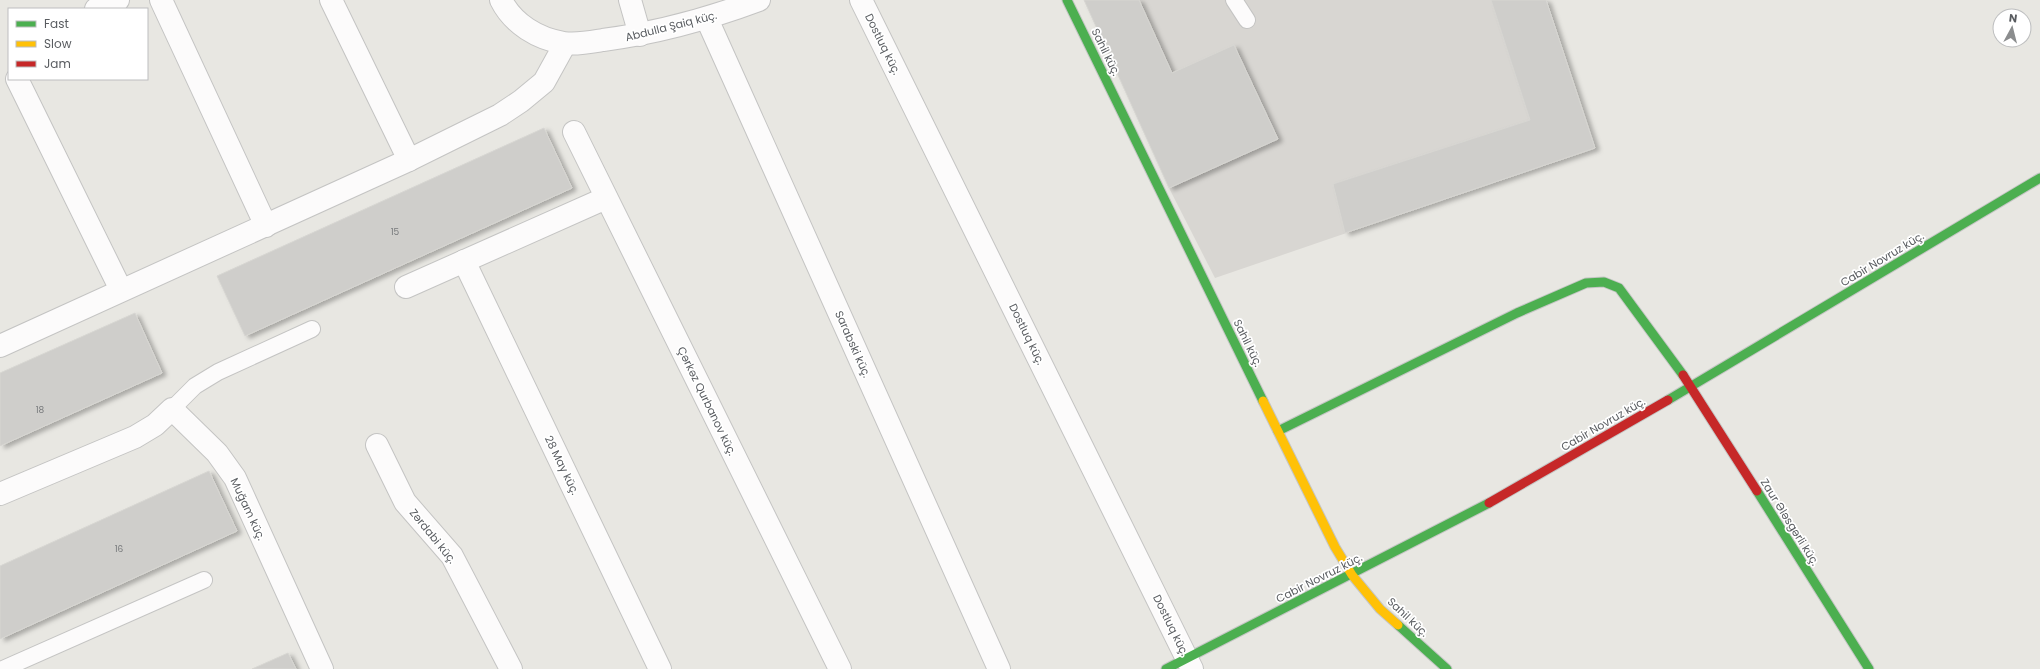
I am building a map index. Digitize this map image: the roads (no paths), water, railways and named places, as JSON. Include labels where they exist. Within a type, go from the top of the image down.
[{"type":"street","points":[[98,8],[118,0]]},
{"type":"street","points":[[161,0],[266,226]]},
{"type":"street","points":[[331,0],[409,160]]},
{"type":"street","name":"Abdulla Şaiq küç.","points":[[501,0],[505,8],[527,30],[565,44],[640,35],[707,18],[759,0]]},
{"type":"street","points":[[630,0],[640,35]]},
{"type":"street","name":"Dostluq küç.","points":[[861,0],[1190,664]]},
{"type":"street","name":"Sahil küç.","points":[[1067,0],[1334,546],[1352,574],[1380,609],[1447,669]]},
{"type":"street","name":"Sarabski küç.","points":[[707,18],[999,669]]},
{"type":"street","points":[[0,346],[409,160],[500,115],[521,101],[544,82],[565,44]]},
{"type":"street","points":[[17,80],[121,290]]},
{"type":"street","name":"Çərkəz Qurbanov küç.","points":[[574,132],[840,669]]},
{"type":"street","name":"Cabir Novruz küç.","points":[[1166,669],[1190,664],[1352,574],[1494,501],[1692,387],[2040,178]]},
{"type":"street","points":[[406,287],[606,198]]},
{"type":"street","name":"28 May küç.","points":[[464,261],[660,669]]},
{"type":"street","name":"Zaur Ələsgərli küç.","points":[[1278,431],[1517,313],[1586,283],[1604,282],[1619,288],[1692,387],[1869,669]]},
{"type":"street","points":[[0,494],[135,437],[155,424],[172,409]]},
{"type":"street","name":"Muğam küç.","points":[[172,409],[216,453],[235,478],[322,669]]},
{"type":"street","name":"Zərdabi küç.","points":[[377,445],[405,502],[452,556],[511,669]]},
{"type":"lane","points":[[1234,0],[1247,20]]},
{"type":"lane","points":[[172,409],[195,386],[218,372],[312,329]]},
{"type":"lane","points":[[3,669],[204,580]]}]
